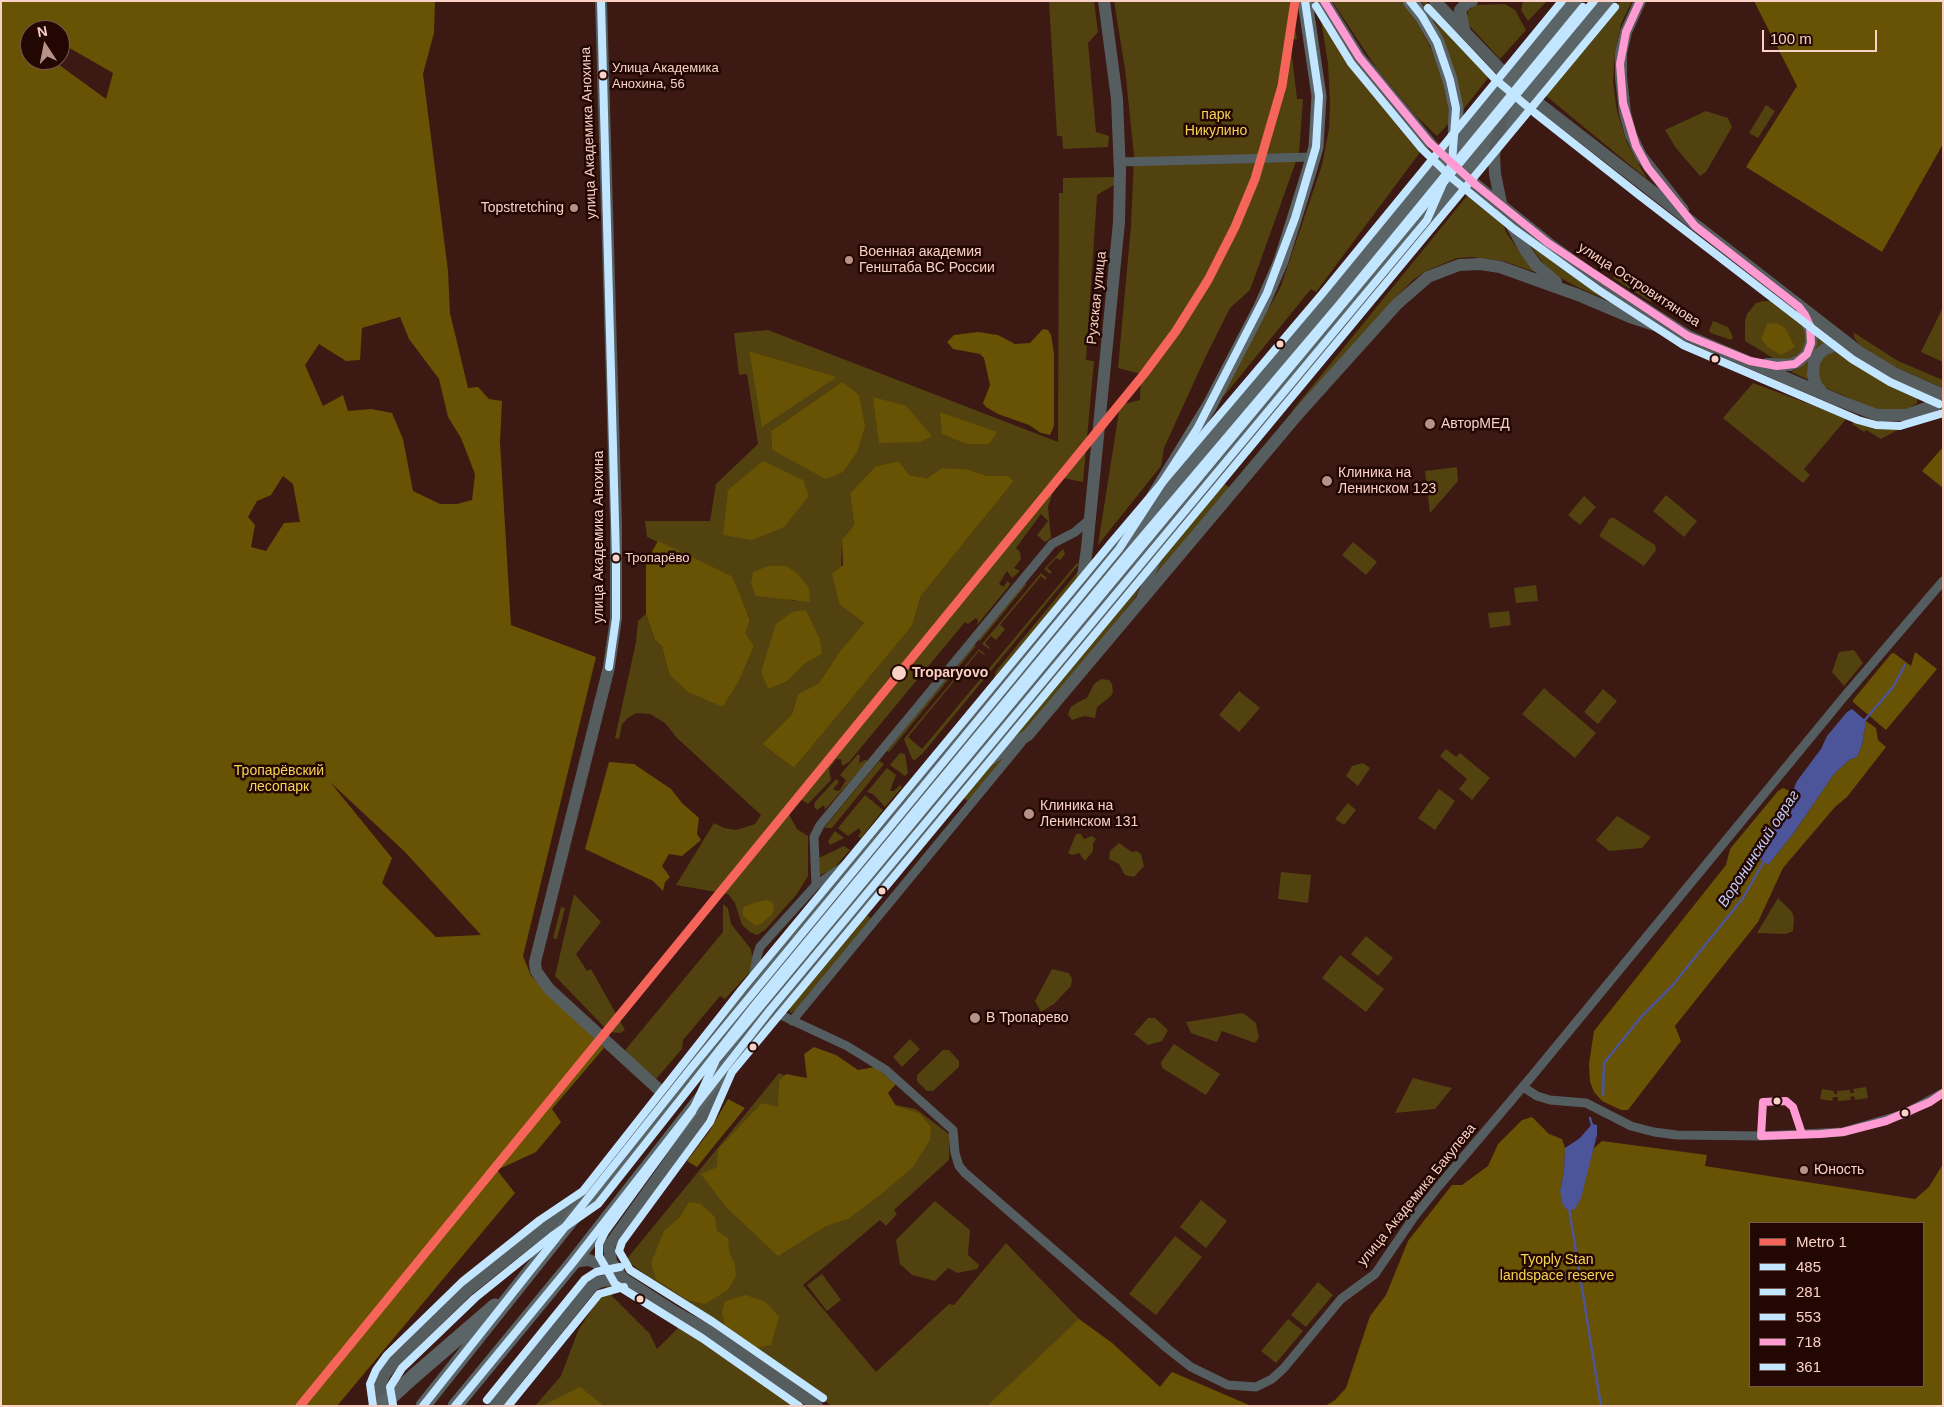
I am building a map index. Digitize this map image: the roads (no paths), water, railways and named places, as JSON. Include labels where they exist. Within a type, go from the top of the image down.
[{"type":"main road","name":"улица Академика Анохина","points":[[600,1],[616,524],[616,618],[609,666],[535,962],[536,971],[549,989],[667,1098]]},
{"type":"main road","name":"Рузская улица","points":[[1080,597],[1087,548],[1088,520],[1119,222],[1120,162],[1114,70],[1104,1]]},
{"type":"main road","points":[[1119,549],[1197,429],[1261,307],[1280,261],[1313,156],[1318,129],[1320,96],[1305,1]]},
{"type":"main road","points":[[1324,1],[1364,63],[1429,142]]},
{"type":"main road","points":[[1410,1],[1422,16],[1437,42],[1450,80],[1456,108],[1456,132],[1452,163],[1444,186],[1426,220]]},
{"type":"main road","points":[[1435,1],[1502,71]]},
{"type":"main road","points":[[1470,37],[1463,27],[1460,15],[1462,6],[1472,1]]},
{"type":"main road","points":[[423,1406],[750,996],[880,842],[1119,549],[1330,300],[1575,1]]},
{"type":"main road","points":[[455,1406],[571,1265],[770,1010],[1607,1]]},
{"type":"main road","points":[[1640,1],[1626,32],[1621,53],[1622,91],[1628,124],[1636,146],[1648,168],[1695,226]]},
{"type":"main road","points":[[1541,42],[1509,98],[1497,134],[1494,154],[1495,174],[1502,208],[1526,251],[1547,276],[1578,294]]},
{"type":"main road","points":[[1541,105],[1858,351]]},
{"type":"main road","name":"улица Островитянова","points":[[1476,185],[1580,266],[1688,336],[1870,413],[1900,416],[1943,402]]},
{"type":"main road","points":[[963,777],[1028,735],[1299,412],[1419,283],[1448,268],[1480,264],[1512,270],[1578,294],[1630,317],[1688,336]]},
{"type":"main road","points":[[1750,361],[1784,366],[1795,364],[1803,358],[1811,343],[1811,332],[1808,321],[1799,307]]},
{"type":"main road","points":[[1823,394],[1816,385],[1813,375],[1813,367],[1818,355],[1825,348],[1848,346],[1921,389],[1923,400],[1912,413],[1900,416]]},
{"type":"main road","points":[[1911,382],[1943,395]]},
{"type":"main road","points":[[622,1277],[611,1262],[609,1246],[701,1117],[723,1068]]},
{"type":"main road","points":[[382,1406],[380,1386],[384,1375],[395,1361],[468,1290],[546,1228],[590,1198]]},
{"type":"main road","points":[[571,1265],[579,1261],[589,1260],[602,1265],[675,1312],[707,1330],[817,1406]]},
{"type":"main road","points":[[495,1406],[592,1286],[599,1282],[622,1277]]},
{"type":"main road","points":[[382,1406],[414,1376],[520,1286]]},
{"type":"street","points":[[1120,162],[1313,156]]},
{"type":"street","points":[[816,885],[814,837],[820,825],[1052,544],[1075,532],[1088,520]]},
{"type":"street","points":[[1138,604],[1168,531]]},
{"type":"street","name":"улица Академика Бакулева","points":[[770,1010],[847,1046],[886,1070],[953,1130],[955,1153],[959,1166],[965,1173],[1191,1367],[1228,1385],[1247,1387],[1263,1384],[1284,1368],[1341,1299],[1374,1274],[1414,1217],[1843,698],[1943,581]]},
{"type":"street","points":[[792,1021],[1028,735]]},
{"type":"street","points":[[750,996],[760,947],[816,885],[880,842]]},
{"type":"street","points":[[1523,1087],[1537,1096],[1550,1100],[1586,1103],[1631,1126],[1654,1132],[1685,1135],[1761,1136],[1843,1132],[1904,1114],[1943,1093]]},
{"type":"water","points":[[1852,709],[1866,721],[1862,745],[1857,757],[1849,760],[1834,774],[1793,834],[1768,865],[1760,859],[1758,854],[1767,832],[1792,793],[1797,781],[1821,749],[1827,736],[1847,712]]},
{"type":"water","points":[[1592,1124],[1597,1125],[1597,1135],[1581,1198],[1575,1209],[1568,1210],[1563,1206],[1560,1191],[1564,1172],[1565,1148],[1580,1138]]},
{"type":"waterway","name":"Воронинский овраг","points":[[1864,721],[1893,687],[1905,665]]},
{"type":"waterway","name":"Воронинский овраг","points":[[1603,1095],[1604,1063],[1641,1017],[1672,986],[1743,898],[1764,861]]},
{"type":"waterway","name":"Воронинский овраг","points":[[1590,1118],[1592,1125]]},
{"type":"waterway","name":"Воронинский овраг","points":[[1569,1208],[1601,1406]]},
{"type":"tunnel","points":[[1429,142],[1476,185]]},
{"type":"metro line","name":"1","points":[[300,1406],[1144,374],[1176,331],[1208,280],[1235,227],[1255,179],[1282,86],[1295,1]]},
{"type":"place","name":"Улица Академика Анохина, 56","points":[[603,75]]},
{"type":"place","name":"Topstretching","points":[[574,208]]},
{"type":"place","name":"Военная академия Генштаба ВС России","points":[[849,260]]},
{"type":"place","name":"АвторМЕД","points":[[1430,424]]},
{"type":"place","name":"Клиника на Ленинском 123","points":[[1327,481]]},
{"type":"place","name":"Тропарёво","points":[[616,558]]},
{"type":"place","name":"Troparyovo","points":[[899,673]]},
{"type":"place","name":"Клиника на Ленинском 131","points":[[1029,814]]},
{"type":"place","name":"В Тропарево","points":[[975,1018]]},
{"type":"place","name":"Юность","points":[[1804,1170]]},
{"type":"park label","name":"парк Никулино","points":[[1216,124]]},
{"type":"park label","name":"Тропарёвский лесопарк","points":[[279,780]]},
{"type":"park label","name":"Tyoply Stan landspace reserve","points":[[1557,1268]]}]
